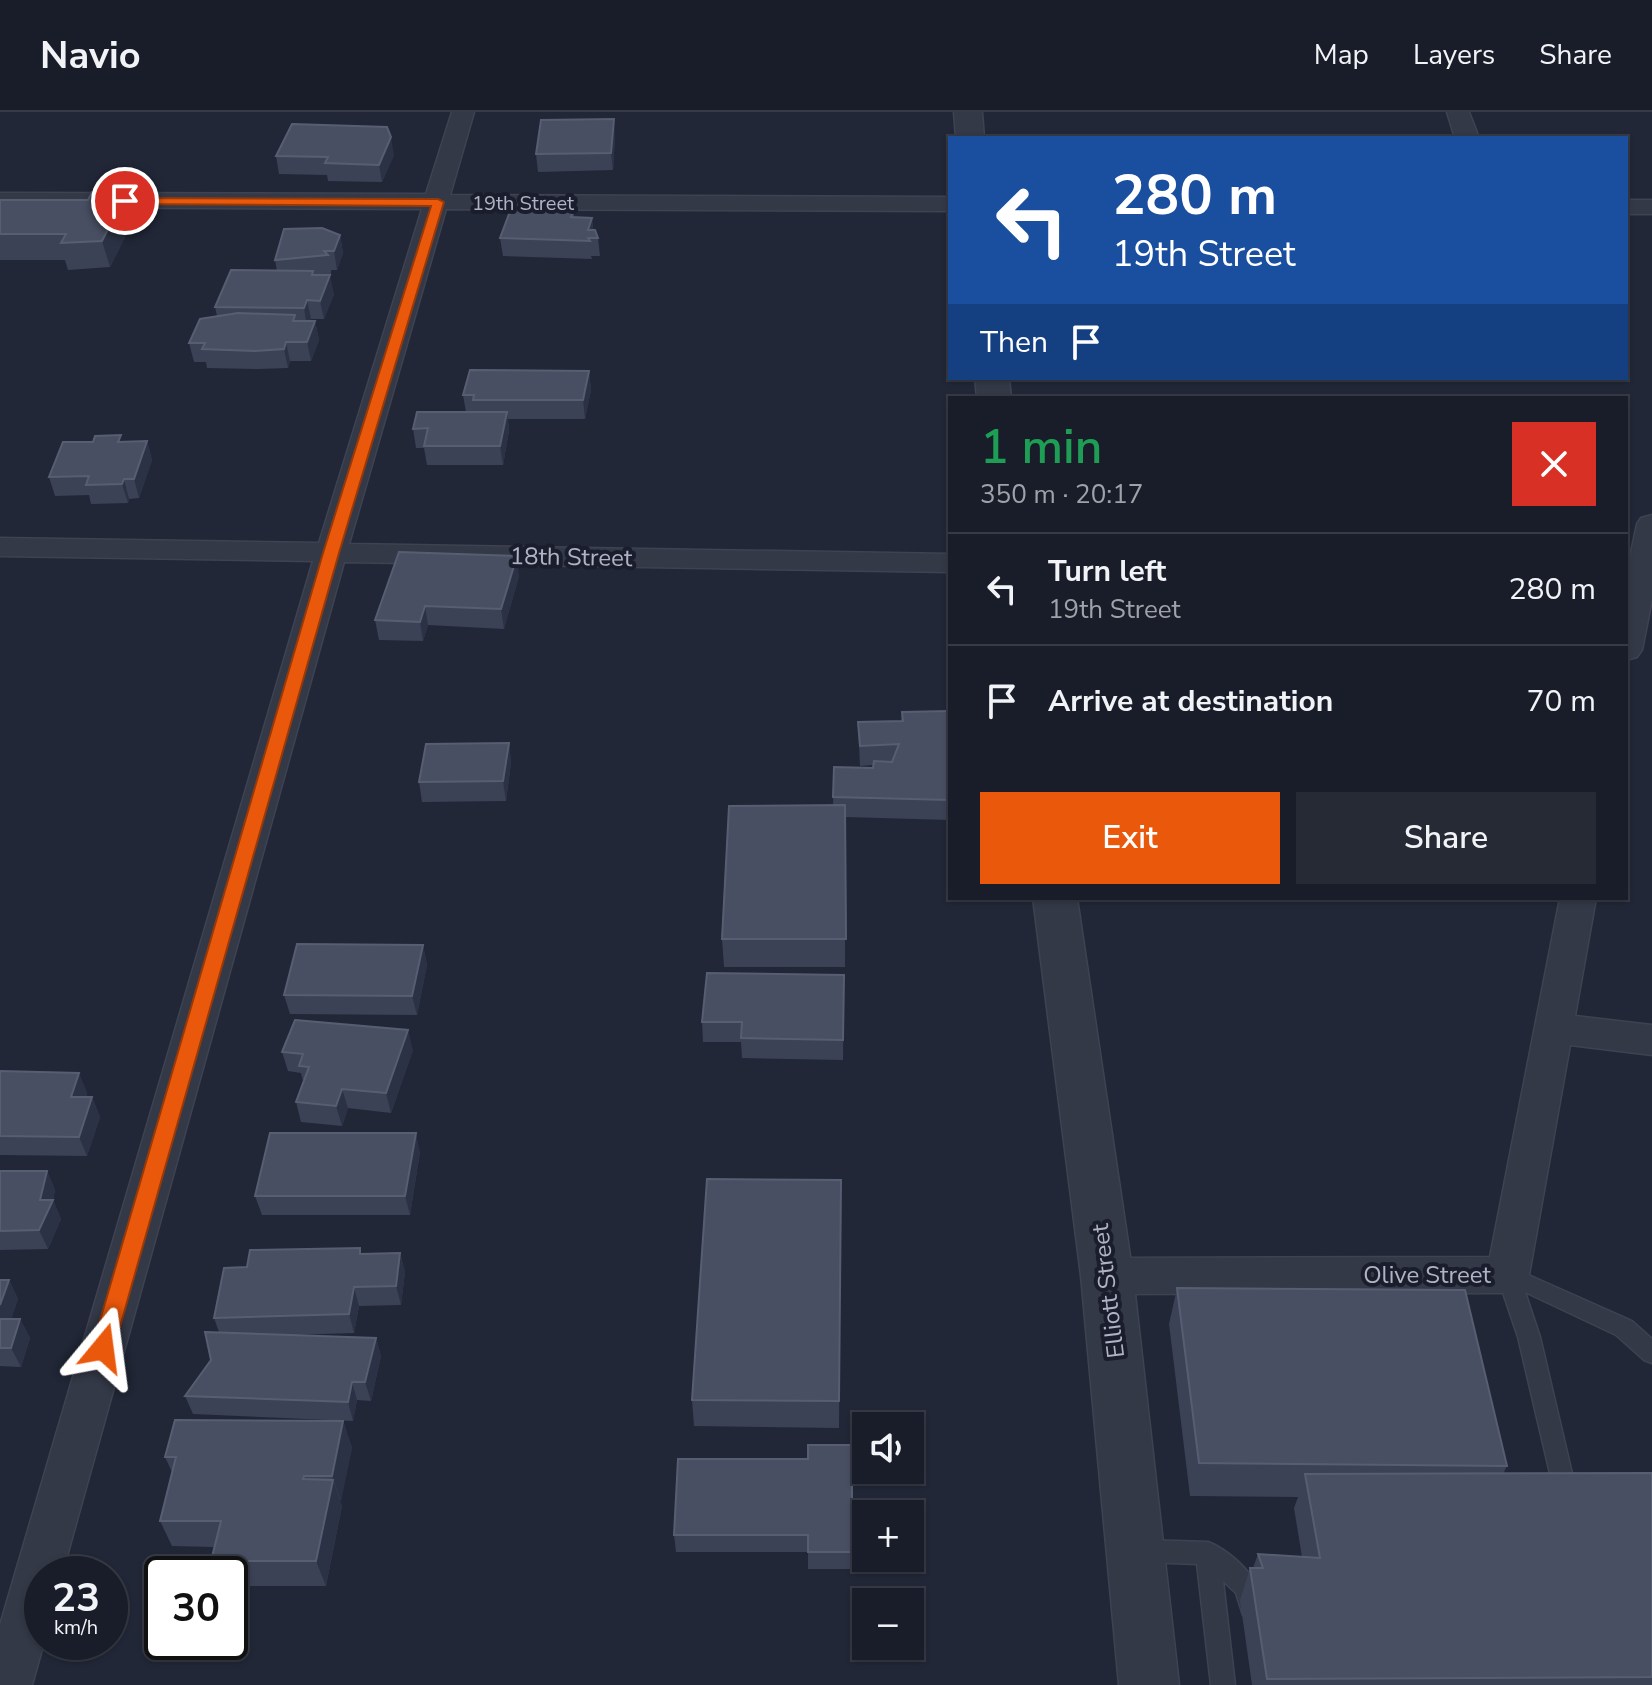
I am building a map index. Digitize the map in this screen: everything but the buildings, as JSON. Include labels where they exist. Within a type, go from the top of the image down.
[{"type":"street","points":[[7,1685],[331,553],[463,112]]},
{"type":"street","points":[[968,112],[970,136]]},
{"type":"street","points":[[1458,112],[1466,136]]},
{"type":"street","name":"19th Street","points":[[0,200],[948,204]]},
{"type":"street","points":[[1628,207],[1652,207]]},
{"type":"street","points":[[1628,639],[1652,524]]},
{"type":"street","name":"18th Street","points":[[0,547],[948,563]]},
{"type":"street","name":"Elliott Street","points":[[1055,900],[1107,1276],[1149,1685]]},
{"type":"street","name":"Olive Street","points":[[1107,1276],[1508,1275],[1578,900]]},
{"type":"street","points":[[1553,1028],[1652,1040]]},
{"type":"lane","points":[[1508,1275],[1624,1328],[1652,1353]]},
{"type":"lane","points":[[1508,1275],[1529,1337],[1563,1482]]},
{"type":"lane","points":[[1135,1551],[1208,1553],[1247,1587],[1251,1609]]},
{"type":"lane","points":[[1208,1553],[1223,1685]]},
{"type":"route","points":[[103,1348],[331,553],[438,202],[125,201]]}]
